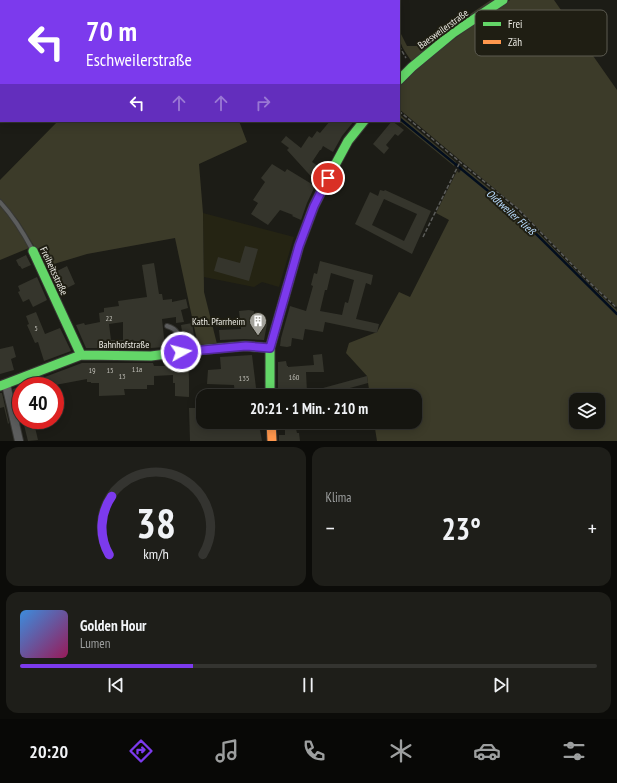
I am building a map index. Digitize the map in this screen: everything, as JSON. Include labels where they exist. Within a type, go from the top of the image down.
[{"type":"street","name":"Baesweilerstraße","points":[[488,10],[503,0]]},
{"type":"street","name":"Baesweilerstraße","points":[[400,79],[453,33],[475,18]]},
{"type":"street","points":[[270,389],[270,348],[299,246],[314,206],[328,178],[348,141],[363,122]]},
{"type":"street","name":"Freiheitsstraße","points":[[33,251],[81,355]]},
{"type":"street","name":"Bahnhofstraße","points":[[19,441],[3,385],[81,355],[151,356],[246,346],[270,348]]},
{"type":"street","points":[[271,429],[272,441]]},
{"type":"lane","name":"Freiheitsstraße","points":[[0,202],[23,231],[33,251]]},
{"type":"lane","points":[[166,326],[174,329],[178,333],[181,352]]},
{"type":"path","points":[[400,48],[412,67]]},
{"type":"path","points":[[400,112],[459,163],[518,209],[590,283],[617,308]]},
{"type":"path","points":[[423,237],[459,163]]},
{"type":"shaded area","points":[[491,0],[496,0],[482,10],[476,10]]},
{"type":"shaded area","points":[[510,0],[554,0],[561,10],[495,10]]},
{"type":"shaded area","points":[[475,11],[475,16],[412,62],[401,44],[400,32],[407,46],[423,46]]},
{"type":"shaded area","points":[[475,24],[475,56],[593,56],[617,90],[617,307],[590,282],[519,209],[400,110],[400,86],[427,59]]},
{"type":"shaded area","points":[[400,115],[456,162],[454,166],[400,122]]},
{"type":"shaded area","points":[[57,122],[239,122],[247,142],[199,164],[203,213],[204,292],[217,344],[198,345],[175,238],[87,254],[44,267],[34,246],[18,220],[0,199],[0,180]]},
{"type":"shaded area","points":[[463,167],[517,211],[590,285],[617,310],[617,441],[377,441],[375,429],[422,429],[422,389],[369,389],[367,376],[346,353],[349,343],[377,332],[399,292],[410,297],[449,220],[436,213],[457,171],[459,173]]},
{"type":"shaded area","points":[[0,205],[19,229],[29,248],[0,260]]},
{"type":"shaded area","points":[[203,213],[294,237],[279,287],[262,282],[254,287],[204,277]]},
{"type":"building","points":[[329,122],[353,122],[342,136],[333,152],[323,146],[312,162],[324,170],[317,183],[287,150],[289,148],[281,142],[286,136],[301,148],[309,136],[312,138],[317,131],[320,133]]},
{"type":"building","points":[[391,122],[404,130],[398,136],[395,134],[386,145],[389,148],[384,154],[373,144]]},
{"type":"building","points":[[272,164],[285,172],[287,169],[315,186],[301,220],[280,210],[268,225],[251,214],[258,203],[253,200],[265,182],[261,178]]},
{"type":"building","points":[[380,190],[385,190],[431,211],[412,254],[355,224],[370,192],[378,196]],"holes":[[[384,199],[417,214],[404,241],[372,225]]]},
{"type":"building","points":[[245,246],[258,249],[249,281],[214,271],[218,257],[240,263]]},
{"type":"building","points":[[26,255],[31,265],[22,269],[16,260]]},
{"type":"building","points":[[320,261],[373,275],[371,285],[366,283],[356,319],[379,324],[377,333],[325,322],[323,332],[305,329],[303,340],[292,338],[291,346],[280,346],[290,306],[306,311],[313,286],[311,285],[314,273],[317,274]],"holes":[[[331,273],[354,280],[348,303],[345,302],[342,315],[320,311]]]},
{"type":"building","points":[[154,263],[159,294],[162,294],[163,300],[172,299],[172,302],[186,299],[188,308],[181,310],[184,322],[176,323],[176,317],[162,319],[165,347],[86,348],[76,325],[100,322],[99,313],[104,312],[104,308],[119,306],[118,301],[147,297],[142,265]],"holes":[[[123,322],[123,340],[111,340],[109,324]]]},
{"type":"building","points":[[67,266],[75,284],[63,290],[55,272]]},
{"type":"building","points":[[37,277],[47,300],[33,307],[29,299],[23,302],[18,292],[20,291],[18,286]]},
{"type":"building","points":[[239,311],[254,311],[253,323],[267,324],[264,340],[220,340],[219,330],[241,329]]},
{"type":"building","points":[[36,312],[45,334],[60,328],[71,351],[44,361],[38,342],[35,343],[27,325],[29,324],[26,316]]},
{"type":"building","points":[[192,323],[195,343],[184,344],[181,325]]},
{"type":"building","points":[[13,346],[16,357],[11,359],[14,370],[0,374],[0,349]]},
{"type":"building","points":[[322,354],[324,372],[306,372],[307,389],[278,389],[278,362],[286,361],[288,367],[314,365],[313,355]]},
{"type":"building","points":[[252,355],[256,389],[234,389],[234,385],[207,384],[208,370],[221,369],[220,357]]},
{"type":"building","points":[[188,360],[189,397],[175,396],[175,383],[173,383],[173,375],[154,376],[154,385],[147,385],[147,389],[124,389],[125,395],[99,396],[99,383],[87,382],[87,379],[64,383],[64,377],[45,377],[82,363],[153,363],[154,366],[170,366],[170,361]]},
{"type":"building","points":[[367,376],[368,383],[346,389],[319,389]]},
{"type":"building","points":[[0,393],[2,393],[8,424],[4,407],[0,408]]},
{"type":"building","points":[[189,408],[196,408],[196,429],[260,429],[262,441],[190,441]]},
{"type":"building","points":[[25,429],[35,429],[38,440],[28,441]]},
{"type":"building","points":[[285,429],[296,429],[297,433],[299,433],[300,441],[279,441],[279,435],[285,435]]},
{"type":"waterway","name":"Oidtweiler Fließ","points":[[400,119],[515,213],[617,314]]},
{"type":"traffic: fast","points":[[488,10],[503,0]]},
{"type":"traffic: fast","points":[[400,79],[453,33],[475,18]]},
{"type":"traffic: fast","points":[[270,389],[270,348],[299,246],[314,206],[328,178],[348,141],[363,122]]},
{"type":"traffic: fast","points":[[33,251],[81,355]]},
{"type":"traffic: fast","points":[[0,386],[81,355],[151,356],[245,346],[270,348]]},
{"type":"traffic: slow","points":[[271,429],[272,441]]},
{"type":"place","name":"Kath. Pfarrheim","points":[[258,336]]},
{"type":"route","points":[[181,352],[246,346],[270,348],[299,246],[314,206],[328,178]]}]
